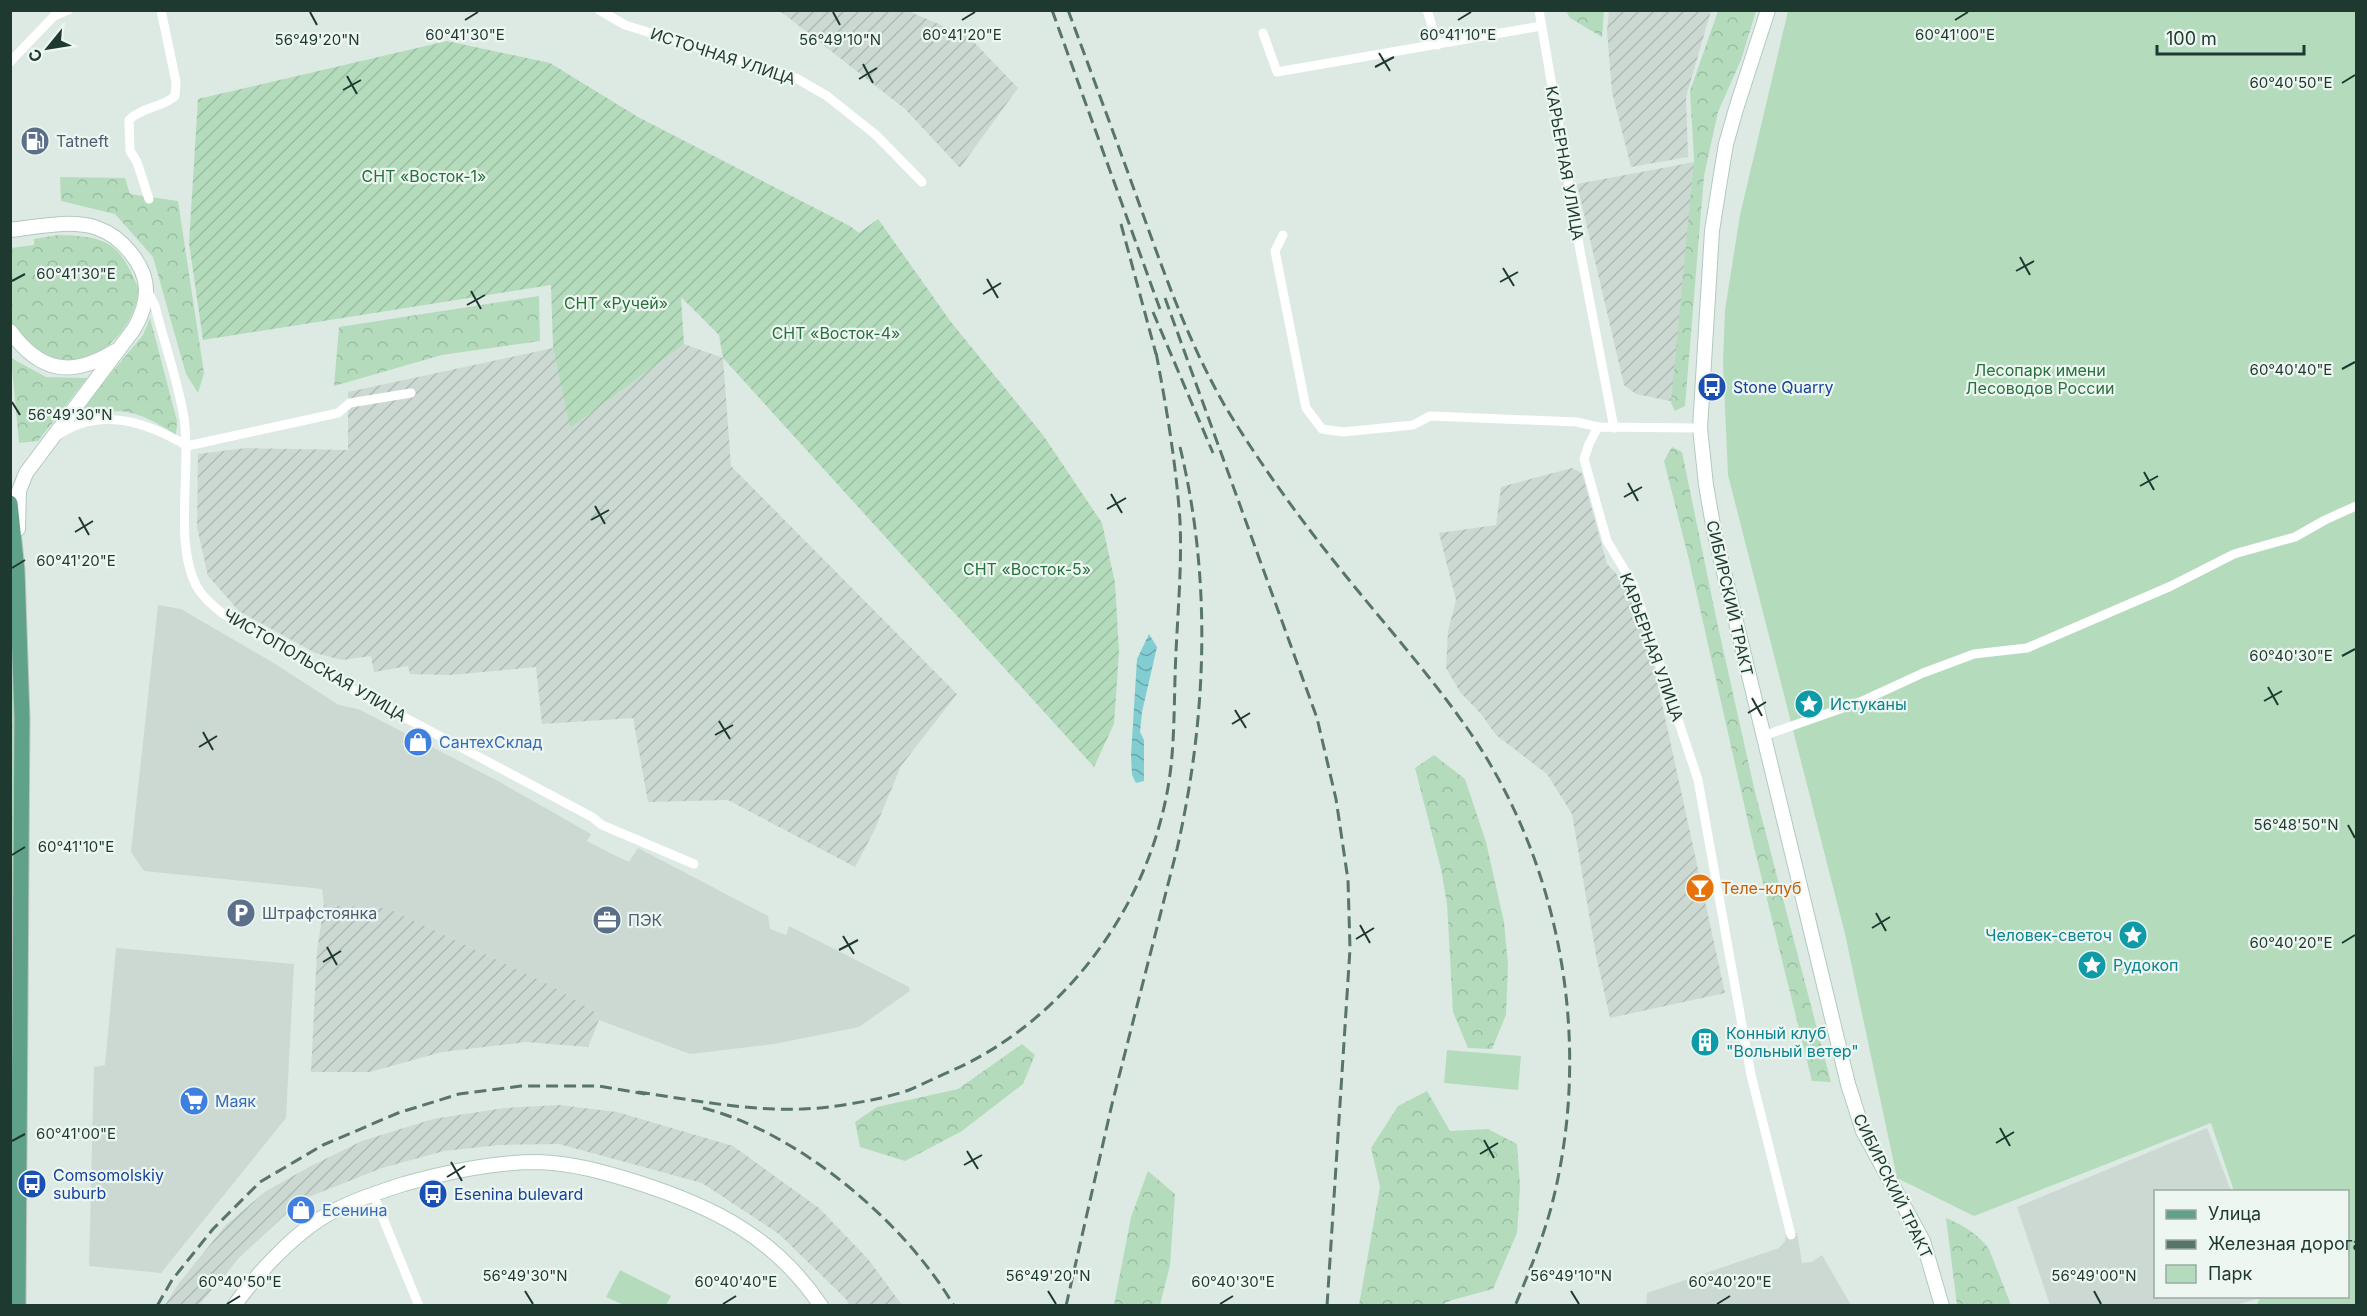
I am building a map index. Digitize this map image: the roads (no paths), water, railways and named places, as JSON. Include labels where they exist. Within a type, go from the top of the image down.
[{"type":"main road","name":"СИБИРСКИЙ ТРАКТ","points":[[1768,10],[1726,144],[1712,231],[1700,428],[1706,484],[1714,531],[1855,1108],[1863,1131],[1923,1241],[1942,1305]]},
{"type":"main road","points":[[10,230],[85,225],[110,234],[121,243],[135,261],[146,288],[140,320],[46,444],[26,473],[20,491],[17,570],[22,718],[18,1305]]},
{"type":"main road","points":[[10,331],[35,358],[54,366],[63,367],[86,363],[110,354],[124,344]]},
{"type":"main road","points":[[10,504],[17,570]]},
{"type":"main road","points":[[234,1305],[244,1291],[289,1244],[320,1218],[374,1194],[469,1168],[538,1162],[596,1169],[681,1197],[727,1218],[777,1253],[809,1288],[820,1305]]},
{"type":"street","points":[[10,62],[36,35],[50,16],[68,10]]},
{"type":"street","points":[[149,200],[137,162],[130,151],[129,120],[134,115],[168,103],[176,96],[176,82],[161,10]]},
{"type":"street","name":"ИСТОЧНАЯ УЛИЦА","points":[[599,10],[624,25],[796,78],[827,96],[876,135],[922,183]]},
{"type":"street","points":[[1427,10],[1438,45]]},
{"type":"street","name":"КАРЬЕРНАЯ УЛИЦА","points":[[1539,10],[1579,246],[1614,428]]},
{"type":"street","points":[[1263,33],[1277,72],[1541,26]]},
{"type":"street","points":[[1283,235],[1275,251],[1306,408],[1322,429],[1343,432],[1413,425],[1430,416],[1577,422],[1614,428],[1700,428]]},
{"type":"street","name":"ЧИСТОПОЛЬСКАЯ УЛИЦА","points":[[146,288],[155,306],[184,416],[187,446],[185,527],[189,565],[196,585],[215,607],[355,691],[592,817],[602,825],[694,864]]},
{"type":"street","points":[[46,444],[60,433],[81,422],[106,418],[135,423],[187,446],[338,413],[350,403],[411,393]]},
{"type":"street","name":"КАРЬЕРНАЯ УЛИЦА","points":[[1598,427],[1584,459],[1607,541],[1633,584],[1698,780],[1751,1075],[1791,1235]]},
{"type":"street","points":[[1763,736],[1860,702],[1923,673],[1974,654],[2027,648],[2171,586],[2234,554],[2295,537],[2356,506]]},
{"type":"street","points":[[374,1194],[419,1305]]},
{"type":"water","points":[[1149,634],[1157,647],[1142,712],[1140,732],[1144,740],[1144,781],[1136,783],[1132,775],[1131,755],[1137,659]]},
{"type":"railway","points":[[1052,10],[1161,312]]},
{"type":"railway","points":[[1068,10],[1171,291],[1191,338],[1225,406],[1293,507],[1467,728],[1500,781],[1526,837],[1546,896],[1560,957],[1568,1019],[1569,1081],[1564,1143],[1552,1204],[1540,1243],[1515,1306]]},
{"type":"railway","points":[[1121,224],[1156,354]]},
{"type":"railway","points":[[1165,298],[1317,718],[1336,799],[1348,880],[1350,949],[1327,1306]]},
{"type":"railway","points":[[1153,312],[1213,453]]},
{"type":"railway","points":[[638,1092],[720,1104],[782,1109],[842,1105],[898,1094],[951,1071],[994,1048],[1034,1020],[1069,986],[1100,947],[1127,905],[1147,861],[1162,814],[1171,766],[1180,521],[1170,434],[1155,347]]},
{"type":"railway","points":[[1066,1306],[1112,1104],[1177,849],[1195,749],[1200,699],[1201,598],[1197,547],[1180,447]]},
{"type":"railway","points":[[157,1306],[172,1280],[213,1229],[260,1182],[323,1145],[398,1113],[459,1094],[521,1086],[599,1086],[645,1094]]},
{"type":"railway","points":[[703,1108],[739,1120],[775,1137],[846,1184],[907,1243],[933,1274],[954,1306]]},
{"type":"place","name":"Tatneft","points":[[35,141]]},
{"type":"place","name":"Stone Quarry","points":[[1712,387]]},
{"type":"place","name":"Истуканы","points":[[1809,704]]},
{"type":"place","name":"СантехСклад","points":[[418,742]]},
{"type":"place","name":"Теле-клуб","points":[[1700,888]]},
{"type":"place","name":"Штрафстоянка","points":[[241,913]]},
{"type":"place","name":"ПЭК","points":[[607,920]]},
{"type":"place","name":"Человек-светоч","points":[[2133,935]]},
{"type":"place","name":"Рудокоп","points":[[2092,965]]},
{"type":"place","name":"Конный клуб \"Вольный ветер\"","points":[[1705,1042]]},
{"type":"place","name":"Маяк","points":[[194,1101]]},
{"type":"place","name":"Comsomolskiy suburb","points":[[32,1184]]},
{"type":"place","name":"Esenina bulevard","points":[[433,1194]]},
{"type":"place","name":"Есенина","points":[[301,1210]]},
{"type":"park label","name":"СНТ «Восток-1»","points":[[424,176]]},
{"type":"park label","name":"СНТ «Ручей»","points":[[616,303]]},
{"type":"park label","name":"СНТ «Восток-4»","points":[[836,333]]},
{"type":"park label","name":"Лесопарк имени Лесоводов России","points":[[2040,379]]},
{"type":"park label","name":"СНТ «Восток-5»","points":[[1027,569]]}]
